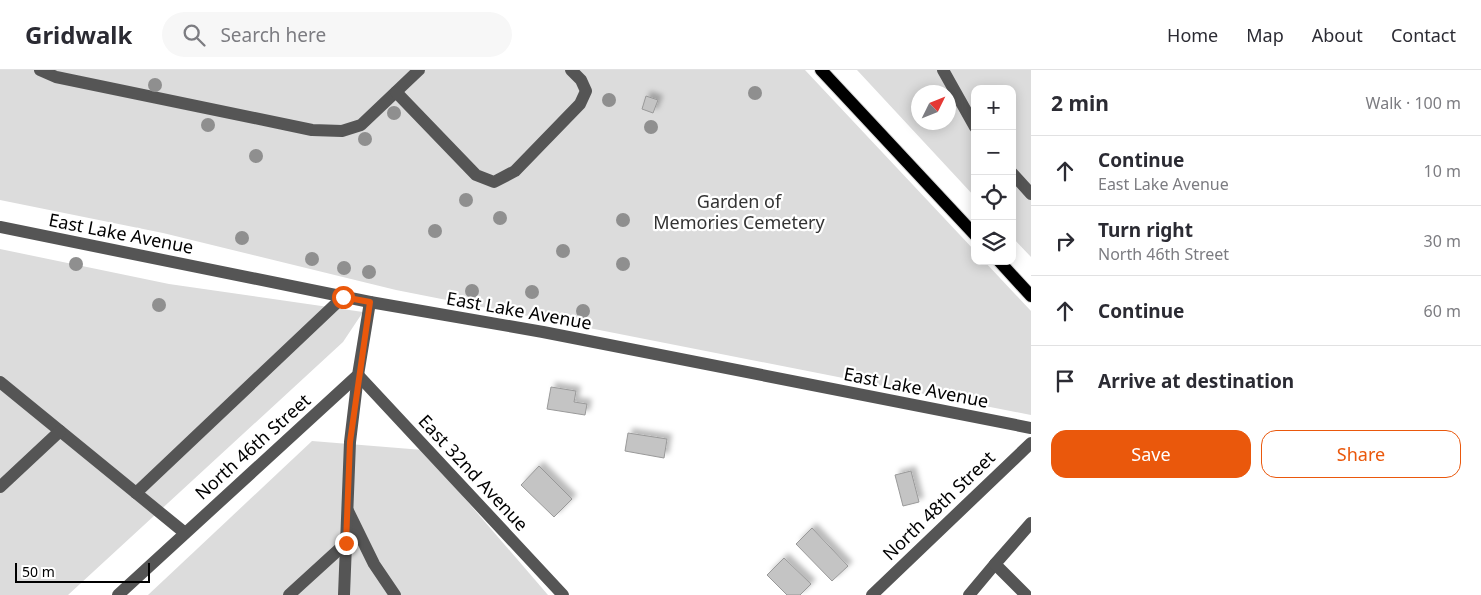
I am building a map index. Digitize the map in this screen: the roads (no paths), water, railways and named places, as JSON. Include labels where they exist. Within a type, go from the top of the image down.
[{"type":"main road","points":[[821,70],[971,231]]},
{"type":"main road","points":[[1003,265],[1031,296]]},
{"type":"street","points":[[40,70],[56,77],[312,130],[342,131],[361,125],[419,70]]},
{"type":"street","points":[[396,92],[476,175],[494,182],[515,171],[580,104],[586,91],[581,80],[571,70]]},
{"type":"street","points":[[943,70],[971,120]]},
{"type":"street","points":[[1015,175],[1031,194]]},
{"type":"street","name":"East Lake Avenue","points":[[0,227],[343,297],[543,332],[1031,428]]},
{"type":"street","points":[[136,493],[343,297]]},
{"type":"street","points":[[344,595],[350,442],[358,375],[370,302]]},
{"type":"street","name":"North 46th Street","points":[[118,595],[358,375]]},
{"type":"street","name":"East 32nd Avenue","points":[[358,375],[563,595]]},
{"type":"street","points":[[0,382],[186,533]]},
{"type":"street","points":[[0,487],[60,431]]},
{"type":"street","name":"North 48th Street","points":[[872,595],[1031,443]]},
{"type":"street","points":[[347,509],[374,564],[395,595]]},
{"type":"street","points":[[969,595],[1031,523]]},
{"type":"street","points":[[289,595],[346,543]]},
{"type":"street","points":[[995,564],[1026,595]]},
{"type":"park label","name":"Garden of Memories Cemetery","points":[[739,212]]}]
